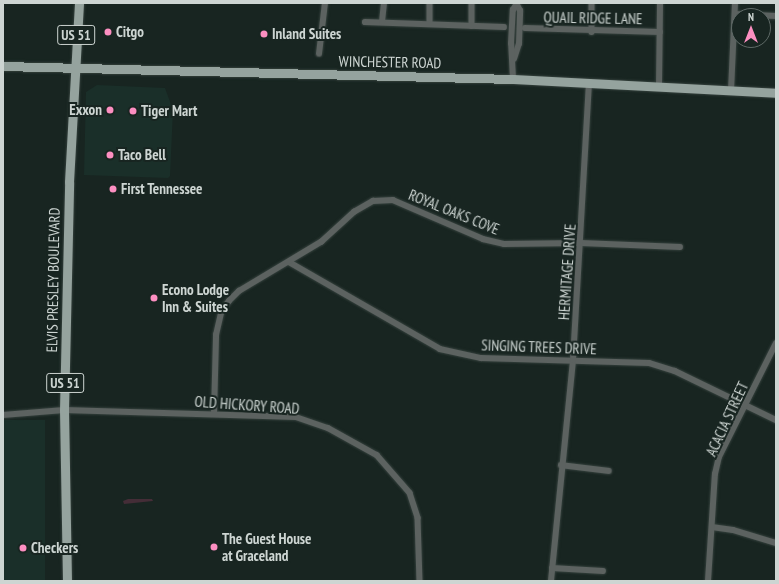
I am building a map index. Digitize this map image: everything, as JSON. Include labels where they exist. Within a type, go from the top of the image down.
[{"type":"main road","name":"ELVIS PRESLEY BOULEVARD","points":[[66,581],[64,410],[74,68],[79,3]]},
{"type":"main road","name":"WINCHESTER ROAD","points":[[3,66],[513,79],[776,93]]},
{"type":"street","points":[[319,54],[325,3]]},
{"type":"street","points":[[382,22],[384,3]]},
{"type":"street","points":[[430,3],[430,24]]},
{"type":"street","points":[[472,3],[472,26]]},
{"type":"street","points":[[592,3],[592,32]]},
{"type":"street","points":[[659,87],[660,3]]},
{"type":"street","points":[[513,79],[514,59],[512,27],[513,10],[517,4]]},
{"type":"street","points":[[514,59],[520,44],[522,28],[520,11],[517,4]]},
{"type":"street","points":[[365,22],[504,27]]},
{"type":"street","name":"QUAIL RIDGE LANE","points":[[512,27],[592,32],[660,32]]},
{"type":"street","points":[[731,91],[733,48]]},
{"type":"street","name":"HERMITAGE DRIVE","points":[[551,581],[561,465],[573,360],[581,243],[589,84]]},
{"type":"street","name":"ROYAL OAKS COVE","points":[[214,414],[216,335],[222,310],[239,291],[321,242],[354,212],[373,201],[393,200],[483,239],[504,244],[581,243],[680,247]]},
{"type":"street","name":"SINGING TREES DRIVE","points":[[289,262],[440,348],[481,358],[650,363],[675,371],[776,420]]},
{"type":"street","name":"ACACIA STREET","points":[[708,581],[715,474],[720,457],[747,405],[776,343]]},
{"type":"street","name":"OLD HICKORY ROAD","points":[[3,414],[64,410],[296,417],[328,428],[377,455],[410,493],[418,518],[420,581]]},
{"type":"street","points":[[561,465],[609,470]]},
{"type":"street","points":[[712,527],[733,530],[776,543]]},
{"type":"street","points":[[552,568],[603,571]]},
{"type":"shaded area","points":[[97,85],[165,88],[173,110],[170,176],[168,178],[84,175],[86,92]]},
{"type":"shaded area","points":[[3,420],[45,420],[45,581],[3,581]]},
{"type":"shaded area","points":[[128,499],[152,499],[153,501],[124,504],[123,501]]},
{"type":"place","name":"Citgo","points":[[108,32]]},
{"type":"place","name":"Inland Suites","points":[[264,34]]},
{"type":"place","name":"Exxon","points":[[110,110]]},
{"type":"place","name":"Tiger Mart","points":[[133,111]]},
{"type":"place","name":"Taco Bell","points":[[110,155]]},
{"type":"place","name":"First Tennessee","points":[[113,189]]},
{"type":"place","name":"Econo Lodge Inn & Suites","points":[[154,298]]},
{"type":"place","name":"The Guest House at Graceland","points":[[214,547]]},
{"type":"place","name":"Checkers","points":[[23,548]]}]
